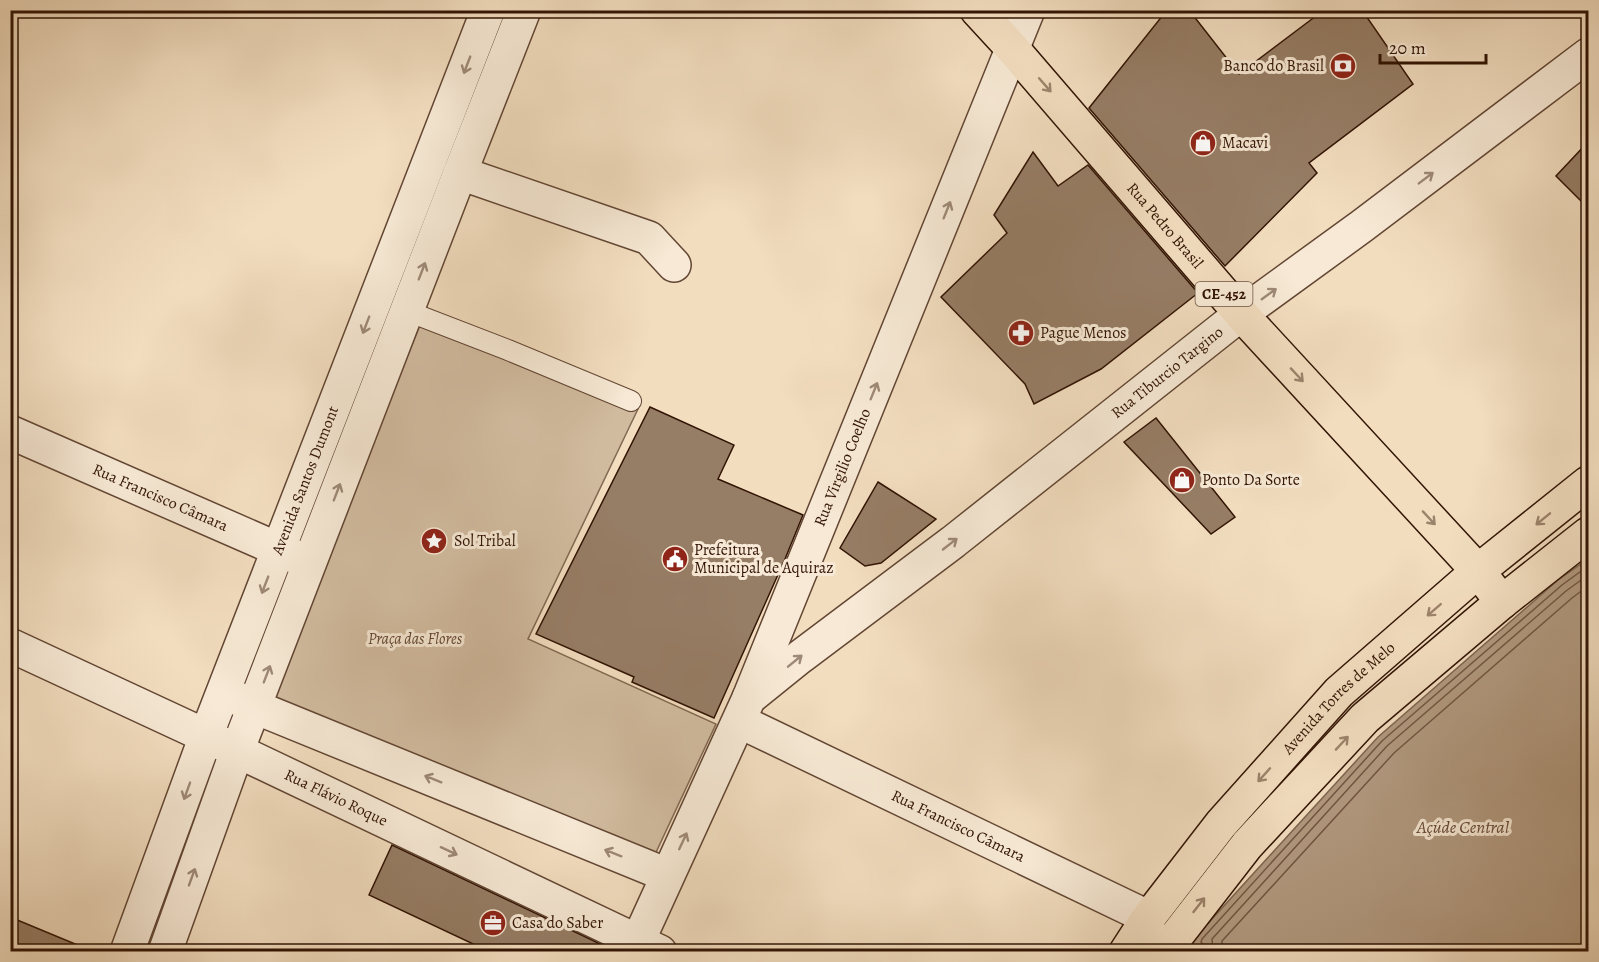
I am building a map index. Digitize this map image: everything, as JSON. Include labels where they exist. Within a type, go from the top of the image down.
[{"type":"main road","name":"Rua Pedro Brasil","points":[[977,10],[1241,314],[1478,571]]},
{"type":"main road","name":"Avenida Torres de Melo","points":[[1125,951],[1149,936],[1221,824],[1339,692],[1478,571],[1588,483]]},
{"type":"main road","name":"Avenida Torres de Melo","points":[[1164,951],[1246,845],[1365,718],[1502,602],[1588,534]]},
{"type":"main road","name":"CE-452","points":[[1478,571],[1502,602]]},
{"type":"street","name":"Avenida Santos Dumont","points":[[127,951],[206,736],[488,10]]},
{"type":"street","name":"Avenida Santos Dumont","points":[[165,951],[237,751],[524,10]]},
{"type":"street","name":"Rua Virgilio Coelho","points":[[643,948],[667,875],[744,710],[1028,10]]},
{"type":"street","name":"Rua Tiburcio Targino","points":[[744,710],[800,657],[953,542],[1241,314],[1362,226],[1588,55]]},
{"type":"street","points":[[460,173],[649,238],[674,265]]},
{"type":"street","name":"Rua Francisco Câmara","points":[[10,432],[309,563]]},
{"type":"street","name":"Rua Flávio Roque","points":[[10,645],[206,736],[643,948]]},
{"type":"street","points":[[224,693],[667,875]]},
{"type":"street","name":"Rua Francisco Câmara","points":[[744,710],[1137,912],[1149,936]]},
{"type":"street","points":[[149,895],[180,910]]},
{"type":"lane","points":[[407,311],[631,401]]},
{"type":"green space","name":"Praça das Flores","points":[[420,325],[638,409],[528,639],[716,724],[651,863],[267,701]]},
{"type":"water","name":"Açúde Central","points":[[1588,559],[1588,951],[1202,952],[1191,942],[1378,737],[1558,580]]},
{"type":"building","name":"Macavi","points":[[1167,10],[1189,10],[1239,74],[1324,10],[1362,10],[1413,84],[1309,163],[1317,173],[1225,266],[1089,108]]},
{"type":"building","points":[[1588,142],[1588,208],[1556,176]]},
{"type":"building","points":[[1033,152],[1058,186],[1088,165],[1198,293],[1101,369],[1034,404],[1025,384],[941,297],[1007,233],[994,215]]},
{"type":"building","points":[[650,407],[734,445],[718,479],[803,515],[714,718],[632,682],[634,677],[536,634]]},
{"type":"building","name":"Ponto Da Sorte","points":[[1156,418],[1235,517],[1211,534],[1124,442]]},
{"type":"building","points":[[878,482],[936,519],[881,563],[865,566],[840,548]]},
{"type":"building","name":"Casa do Saber","points":[[392,845],[614,951],[488,951],[369,895]]},
{"type":"building","points":[[10,917],[92,951],[10,951]]},
{"type":"place","name":"Banco do Brasil","points":[[1343,66]]},
{"type":"place","name":"Macavi","points":[[1203,143]]},
{"type":"place","name":"Pague Menos","points":[[1021,333]]},
{"type":"place","name":"Ponto Da Sorte","points":[[1182,480]]},
{"type":"place","name":"Sol Tribal","points":[[434,541]]},
{"type":"place","name":"Prefeitura Municipal de Aquiraz","points":[[675,559]]},
{"type":"place","name":"Casa do Saber","points":[[493,923]]}]
